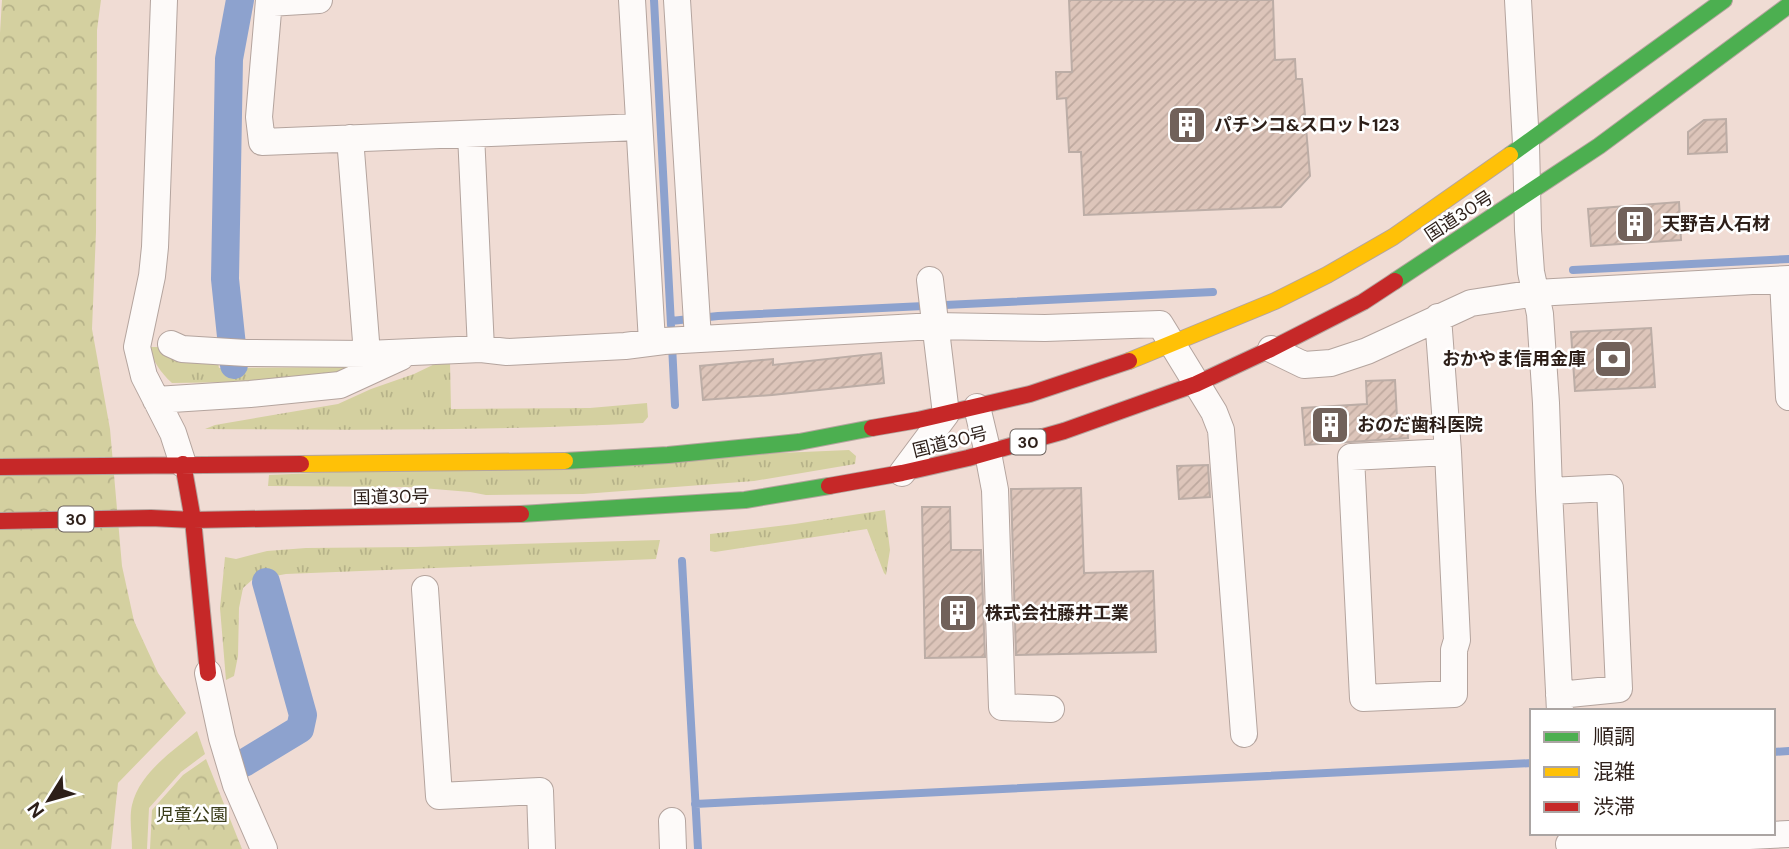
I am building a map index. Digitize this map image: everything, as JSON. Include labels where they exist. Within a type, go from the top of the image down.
[{"type":"main road","name":"国道30号","points":[[0,521],[521,514],[746,500],[902,473],[987,429],[1030,394],[1140,358],[1275,301],[1327,275],[1393,237],[1724,0]]},
{"type":"main road","name":"国道30号","points":[[0,467],[542,462],[668,455],[799,442],[946,414],[987,429],[1064,431],[1186,375],[1228,369],[1363,302],[1599,146],[1789,5]]},
{"type":"main road","points":[[946,414],[976,430],[987,429]]},
{"type":"main road","points":[[183,464],[193,520],[208,673]]},
{"type":"street","points":[[164,0],[155,247],[152,276],[137,347],[144,376],[173,433],[183,464]]},
{"type":"street","points":[[319,0],[269,1],[259,117],[261,142],[639,127]]},
{"type":"street","points":[[632,0],[639,127],[681,334]]},
{"type":"street","points":[[677,0],[681,334]]},
{"type":"street","points":[[1518,0],[1528,230],[1531,272],[1540,314],[1546,403],[1549,491],[1559,703],[1619,689],[1610,488],[1549,491]]},
{"type":"street","points":[[471,134],[481,349]]},
{"type":"street","points":[[350,138],[367,354]]},
{"type":"street","points":[[1271,349],[1304,365],[1331,363],[1367,351],[1471,303],[1536,293],[1786,280],[1789,397]]},
{"type":"street","points":[[902,473],[946,414],[933,304]]},
{"type":"street","points":[[171,344],[181,349],[246,353],[367,354],[481,349],[508,352],[625,346],[681,334],[933,304],[1045,328],[1160,324],[1173,344],[1186,375],[1214,412],[1221,430],[1244,734]]},
{"type":"street","points":[[1438,317],[1448,452],[1457,640],[1454,650],[1454,694],[1363,698],[1351,457],[1448,452]]},
{"type":"street","points":[[156,400],[340,385],[412,352]]},
{"type":"street","points":[[987,429],[995,490],[1002,707],[1051,709]]},
{"type":"street","points":[[425,589],[439,796],[540,791],[542,849]]},
{"type":"street","points":[[208,673],[222,738],[236,785],[264,849]]},
{"type":"street","points":[[672,821],[673,849]]},
{"type":"street","points":[[1569,842],[1691,844],[1789,834]]},
{"type":"green space","points":[[2,0],[101,0],[97,30],[96,232],[92,329],[110,429],[122,566],[134,621],[158,673],[186,713],[118,783],[111,849],[0,849]]},
{"type":"green space","points":[[148,347],[165,347],[218,363],[219,368],[353,367],[311,381],[172,383],[158,366]]},
{"type":"green space","points":[[441,361],[450,361],[451,409],[590,408],[647,403],[648,417],[643,423],[534,427],[205,429],[338,404]]},
{"type":"green space","points":[[849,450],[856,456],[855,464],[754,481],[583,494],[486,495],[410,487],[268,486],[269,475]]},
{"type":"green space","points":[[885,510],[890,550],[886,575],[867,529],[710,551],[710,534]]},
{"type":"green space","points":[[660,540],[656,559],[286,574],[252,580],[243,588],[239,608],[238,656],[234,676],[226,680],[220,608],[225,557],[236,559],[267,551],[306,548]]},
{"type":"green space","points":[[197,731],[205,754],[181,772],[149,808],[147,849],[132,849],[132,805],[142,782],[158,763]]},
{"type":"green space","name":"児童公園","points":[[206,759],[242,849],[150,849],[152,810],[183,775]]},
{"type":"building","name":"パチンコ&スロット123","points":[[1069,0],[1273,0],[1275,60],[1295,59],[1296,79],[1302,79],[1310,176],[1281,207],[1084,215],[1081,152],[1069,152],[1066,98],[1057,99],[1056,72],[1072,72]]},
{"type":"building","points":[[1726,119],[1727,152],[1688,154],[1688,132],[1704,120]]},
{"type":"building","name":"天野吉人石材","points":[[1679,202],[1681,240],[1591,246],[1588,209]]},
{"type":"building","name":"おかやま信用金庫","points":[[1651,328],[1655,387],[1575,391],[1571,332]]},
{"type":"building","points":[[881,353],[884,383],[703,400],[700,366],[773,359],[773,365]]},
{"type":"building","points":[[1395,380],[1397,418],[1407,418],[1408,438],[1305,445],[1302,408],[1367,404],[1366,381]]},
{"type":"building","points":[[1208,465],[1210,497],[1179,499],[1177,466]]},
{"type":"building","points":[[1081,488],[1084,573],[1153,571],[1156,652],[1016,655],[1011,489]]},
{"type":"building","name":"株式会社藤井工業","points":[[922,507],[950,507],[951,550],[981,550],[985,657],[925,658]]},
{"type":"waterway","points":[[234,365],[225,279],[229,59],[240,0]]},
{"type":"waterway","points":[[654,0],[671,325]]},
{"type":"waterway","points":[[1573,270],[1789,259]]},
{"type":"waterway","points":[[671,321],[718,316],[1213,292]]},
{"type":"waterway","points":[[672,345],[675,405]]},
{"type":"waterway","points":[[682,561],[698,849]]},
{"type":"waterway","points":[[244,763],[300,729],[303,715],[266,582]]},
{"type":"waterway","points":[[1775,752],[1789,751]]},
{"type":"waterway","points":[[695,804],[1530,763]]},
{"type":"traffic: fast","points":[[1510,155],[1724,0]]},
{"type":"traffic: fast","points":[[1395,281],[1599,146],[1789,5]]},
{"type":"traffic: fast","points":[[565,461],[668,455],[799,442],[872,428]]},
{"type":"traffic: fast","points":[[521,514],[745,500],[829,486]]},
{"type":"traffic: slow","points":[[1129,361],[1275,301],[1327,275],[1393,237],[1510,155]]},
{"type":"traffic: slow","points":[[301,464],[565,461]]},
{"type":"traffic: jam","points":[[829,486],[968,458],[1064,431],[1196,384],[1363,302],[1395,281]]},
{"type":"traffic: jam","points":[[872,428],[1030,394],[1129,361]]},
{"type":"traffic: jam","points":[[183,464],[193,520],[208,673]]},
{"type":"traffic: jam","points":[[0,467],[301,464]]},
{"type":"traffic: jam","points":[[0,521],[521,514]]},
{"type":"place","name":"パチンコ&スロット123","points":[[1187,125]]},
{"type":"place","name":"天野吉人石材","points":[[1635,224]]},
{"type":"place","name":"おかやま信用金庫","points":[[1613,359]]},
{"type":"place","name":"おのだ歯科医院","points":[[1330,425]]},
{"type":"place","name":"株式会社藤井工業","points":[[958,613]]}]
